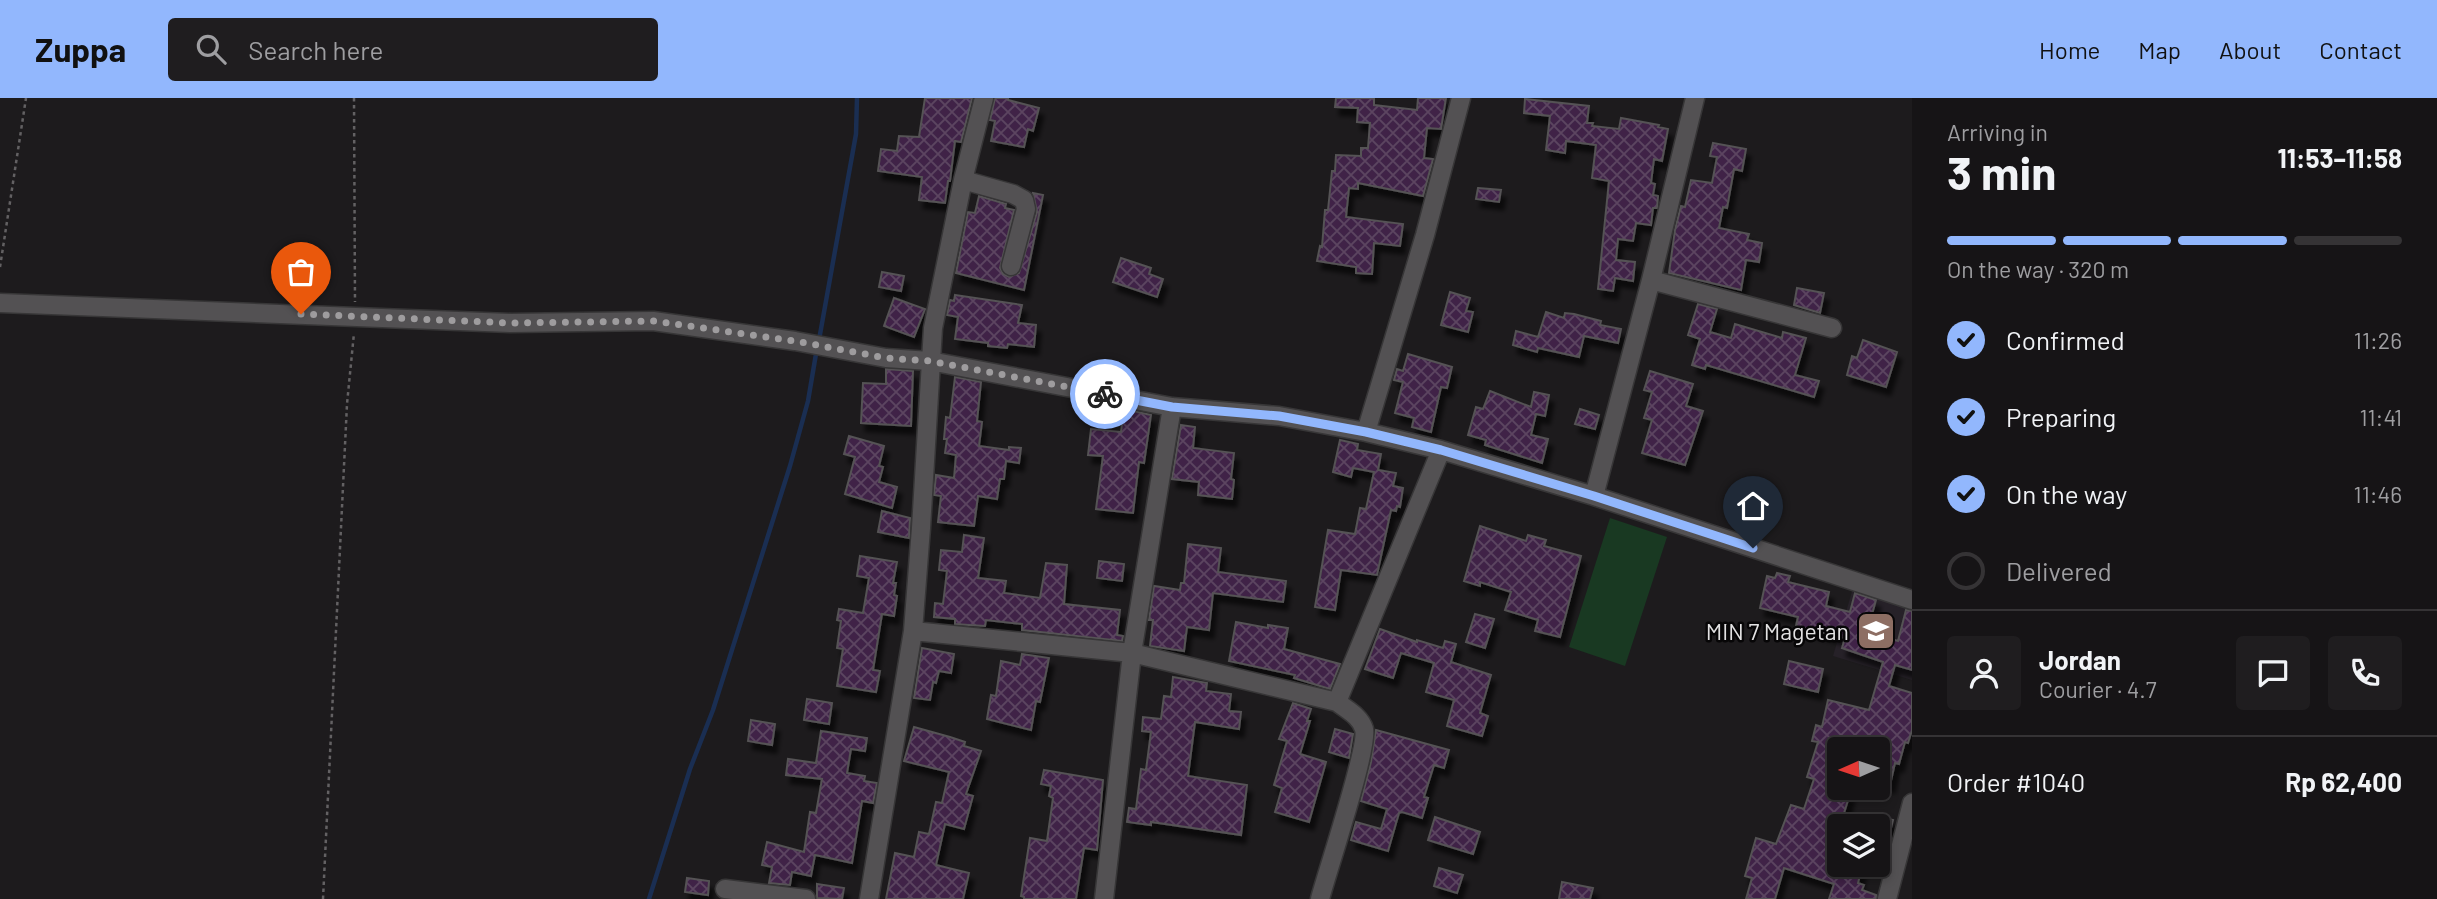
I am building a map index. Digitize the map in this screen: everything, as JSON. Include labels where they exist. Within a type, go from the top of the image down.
[{"type":"street","points":[[869,899],[913,631],[933,328],[984,98]]},
{"type":"street","points":[[1366,432],[1425,235],[1461,98]]},
{"type":"street","points":[[1594,496],[1651,281],[1695,98]]},
{"type":"street","points":[[964,180],[1013,194],[1024,200],[1026,209],[1011,266]]},
{"type":"street","points":[[1651,281],[1832,328]]},
{"type":"street","points":[[0,303],[511,323],[653,321],[795,341],[886,358],[930,361],[1172,407],[1279,416],[1366,432],[1441,450],[1594,496],[1912,600]]},
{"type":"street","points":[[1104,899],[1132,653],[1172,407]]},
{"type":"street","points":[[1337,702],[1441,450]]},
{"type":"street","points":[[913,631],[1132,653],[1337,702],[1358,718],[1365,733],[1361,756],[1320,899]]},
{"type":"street","points":[[1887,899],[1912,803]]},
{"type":"street","points":[[725,888],[806,899]]},
{"type":"path","points":[[0,267],[26,98]]},
{"type":"path","points":[[323,899],[347,404],[355,316],[354,98]]},
{"type":"shaded area","name":"MIN 7 Magetan","points":[[1853,588],[1912,605],[1912,680],[1833,656]]},
{"type":"green space","points":[[1610,518],[1667,537],[1625,666],[1569,647]]},
{"type":"building","points":[[925,98],[972,98],[961,142],[955,141],[945,203],[919,200],[922,177],[878,171],[881,149],[897,151],[899,136],[919,137]]},
{"type":"building","points":[[995,98],[1008,98],[1039,108],[1033,131],[1028,129],[1024,147],[991,141],[995,121],[990,120]]},
{"type":"building","points":[[1336,98],[1374,98],[1374,105],[1417,110],[1418,98],[1446,98],[1441,129],[1427,128],[1424,158],[1433,159],[1423,196],[1358,183],[1358,189],[1349,188],[1346,217],[1403,224],[1400,246],[1374,243],[1372,274],[1356,273],[1356,267],[1317,261],[1320,246],[1322,247],[1325,210],[1328,210],[1336,155],[1361,156],[1361,148],[1368,148],[1370,123],[1357,122],[1358,108],[1335,107]]},
{"type":"building","points":[[1525,99],[1589,106],[1587,123],[1593,123],[1592,126],[1619,129],[1621,118],[1668,129],[1662,161],[1654,159],[1651,183],[1655,184],[1653,195],[1658,196],[1651,225],[1636,223],[1633,241],[1618,239],[1616,260],[1635,262],[1633,281],[1615,278],[1613,291],[1598,289],[1609,181],[1592,178],[1596,145],[1566,141],[1565,153],[1546,150],[1550,116],[1524,113]]},
{"type":"building","points":[[1713,143],[1746,149],[1742,171],[1734,169],[1727,208],[1723,207],[1719,228],[1749,234],[1747,240],[1762,243],[1759,262],[1746,260],[1741,290],[1669,273],[1675,230],[1681,206],[1685,207],[1691,180],[1712,183],[1717,157],[1710,156]]},
{"type":"building","points":[[1478,188],[1501,190],[1499,202],[1476,199]]},
{"type":"building","points":[[1033,193],[1043,195],[1024,290],[956,273],[968,212],[975,213],[979,196],[1006,204],[1005,208],[1014,210],[1000,268],[1003,274],[1009,277],[1019,273],[1037,212]]},
{"type":"building","points":[[1121,258],[1151,268],[1149,274],[1163,279],[1157,297],[1113,282]]},
{"type":"building","points":[[882,272],[904,276],[901,291],[879,287]]},
{"type":"building","points":[[1797,288],[1824,293],[1820,313],[1794,305]]},
{"type":"building","points":[[1450,292],[1470,298],[1466,311],[1473,312],[1468,332],[1441,325]]},
{"type":"building","points":[[955,295],[1022,305],[1018,323],[1036,325],[1034,347],[1008,344],[1007,348],[955,339],[958,317],[947,315],[950,300],[954,301]]},
{"type":"building","points":[[894,298],[925,309],[914,337],[884,326]]},
{"type":"building","points":[[1698,304],[1717,309],[1710,332],[1731,338],[1735,324],[1782,338],[1783,332],[1806,338],[1795,375],[1819,381],[1814,397],[1706,365],[1705,369],[1692,365],[1700,339],[1688,335]]},
{"type":"building","points":[[1546,312],[1564,318],[1565,313],[1574,314],[1601,321],[1600,325],[1621,329],[1618,343],[1584,336],[1579,357],[1538,348],[1537,352],[1513,345],[1516,331],[1538,337]]},
{"type":"building","points":[[1863,340],[1897,352],[1886,387],[1847,375],[1852,356],[1857,358]]},
{"type":"building","points":[[1408,354],[1452,367],[1447,388],[1441,387],[1431,432],[1412,427],[1414,418],[1395,413],[1403,382],[1394,380],[1397,369],[1403,371]]},
{"type":"building","points":[[886,369],[913,371],[911,426],[861,423],[863,383],[886,384]]},
{"type":"building","points":[[1650,371],[1693,384],[1686,406],[1703,411],[1685,465],[1642,453],[1652,420],[1644,418],[1652,392],[1644,390]]},
{"type":"building","points":[[955,377],[981,382],[977,421],[982,422],[979,446],[1009,450],[1009,447],[1021,448],[1019,463],[1006,461],[1004,479],[1000,479],[997,499],[978,496],[974,526],[938,522],[941,496],[934,495],[936,475],[954,478],[956,455],[945,453],[947,439],[944,439],[946,417],[950,418]]},
{"type":"building","points":[[1490,391],[1531,407],[1534,392],[1549,395],[1545,416],[1536,414],[1531,435],[1548,439],[1542,463],[1485,445],[1486,440],[1468,435],[1476,407],[1483,409]]},
{"type":"building","points":[[1124,409],[1151,415],[1144,463],[1139,462],[1133,513],[1096,509],[1103,456],[1088,455],[1091,429],[1121,432]]},
{"type":"building","points":[[1580,409],[1599,415],[1595,429],[1575,424]]},
{"type":"building","points":[[1181,425],[1195,427],[1193,448],[1234,453],[1232,499],[1198,495],[1199,482],[1172,479]]},
{"type":"building","points":[[849,436],[884,446],[879,466],[883,467],[879,482],[897,487],[892,508],[845,494],[855,457],[844,454]]},
{"type":"building","points":[[1340,440],[1358,444],[1357,450],[1381,454],[1378,470],[1396,473],[1393,486],[1403,488],[1400,507],[1397,506],[1396,511],[1391,510],[1377,575],[1341,570],[1335,610],[1315,607],[1328,530],[1355,534],[1360,508],[1366,509],[1374,472],[1353,468],[1351,477],[1333,472]]},
{"type":"building","points":[[882,511],[910,518],[909,538],[878,532]]},
{"type":"building","points":[[1480,526],[1526,541],[1528,535],[1546,540],[1544,546],[1581,556],[1560,637],[1535,631],[1538,620],[1505,610],[1511,592],[1480,582],[1480,586],[1464,581]]},
{"type":"building","points":[[964,535],[984,538],[978,578],[1006,581],[1004,593],[1040,598],[1046,563],[1067,565],[1064,604],[1120,610],[1117,635],[1123,636],[1122,641],[1022,630],[1022,624],[986,620],[985,626],[955,624],[955,619],[934,617],[935,603],[943,604],[947,571],[939,570],[941,550],[962,552]]},
{"type":"building","points":[[1188,544],[1221,548],[1218,572],[1286,581],[1283,602],[1213,593],[1209,630],[1187,627],[1184,651],[1150,646],[1153,620],[1149,620],[1154,586],[1180,590],[1181,583],[1184,583]]},
{"type":"building","points":[[860,556],[897,562],[893,583],[896,583],[894,595],[897,596],[894,616],[882,614],[873,670],[880,671],[876,692],[837,686],[843,649],[837,648],[841,621],[837,620],[839,609],[863,613],[869,578],[857,576]]},
{"type":"building","points":[[1099,561],[1124,564],[1122,581],[1097,578]]},
{"type":"building","points":[[1777,573],[1790,576],[1788,582],[1829,592],[1826,606],[1850,612],[1855,593],[1876,600],[1867,632],[1898,641],[1906,610],[1912,611],[1912,670],[1895,665],[1889,686],[1912,693],[1912,730],[1908,743],[1905,742],[1899,764],[1895,763],[1890,785],[1890,737],[1827,737],[1827,800],[1848,800],[1844,814],[1827,814],[1827,877],[1860,877],[1858,883],[1864,885],[1862,890],[1876,895],[1876,899],[1829,899],[1834,884],[1784,868],[1775,899],[1746,899],[1752,878],[1745,876],[1756,838],[1776,844],[1791,805],[1804,809],[1814,779],[1807,777],[1818,742],[1812,741],[1816,725],[1822,727],[1828,700],[1869,710],[1883,662],[1842,648],[1845,638],[1796,626],[1798,617],[1760,608],[1767,576],[1775,578]]},
{"type":"building","points":[[1475,614],[1494,619],[1485,648],[1466,642]]},
{"type":"building","points":[[1236,622],[1268,628],[1268,625],[1288,628],[1284,649],[1340,664],[1330,689],[1294,678],[1295,675],[1229,661]]},
{"type":"building","points":[[1380,629],[1443,648],[1445,641],[1456,644],[1451,662],[1491,675],[1480,713],[1488,716],[1482,736],[1447,726],[1454,700],[1426,692],[1434,663],[1401,653],[1393,678],[1365,669]]},
{"type":"building","points":[[922,648],[954,654],[951,673],[939,671],[936,683],[933,682],[930,700],[914,698]]},
{"type":"building","points":[[1022,654],[1049,658],[1040,702],[1036,701],[1031,730],[987,719],[991,695],[996,696],[1001,661],[1020,665]]},
{"type":"building","points":[[1789,661],[1823,669],[1818,692],[1784,684]]},
{"type":"building","points":[[1173,677],[1207,683],[1206,691],[1231,694],[1229,711],[1241,712],[1239,729],[1195,722],[1188,776],[1247,785],[1241,835],[1151,822],[1151,825],[1127,822],[1129,808],[1136,809],[1141,769],[1146,770],[1151,732],[1142,731],[1143,717],[1161,719],[1164,696],[1171,697]]},
{"type":"building","points":[[807,699],[832,703],[829,724],[804,720]]},
{"type":"building","points":[[1293,703],[1311,709],[1300,754],[1326,762],[1309,822],[1275,812],[1282,788],[1274,785],[1287,741],[1279,739]]},
{"type":"building","points":[[751,720],[775,724],[772,745],[748,741]]},
{"type":"building","points":[[914,727],[965,742],[964,746],[981,751],[966,794],[973,796],[964,829],[945,824],[936,865],[969,873],[963,899],[886,899],[895,853],[914,857],[919,832],[929,834],[936,802],[942,803],[949,772],[904,761]]},
{"type":"building","points":[[1335,729],[1353,734],[1349,758],[1329,752]]},
{"type":"building","points":[[1376,730],[1449,750],[1444,768],[1434,765],[1424,797],[1428,798],[1422,818],[1399,813],[1388,851],[1351,840],[1356,822],[1381,829],[1387,809],[1361,801]]},
{"type":"building","points":[[821,731],[867,738],[865,751],[851,749],[847,773],[865,776],[864,781],[877,783],[873,803],[862,801],[852,863],[815,855],[811,876],[792,872],[790,885],[769,883],[772,867],[762,865],[767,842],[804,852],[810,812],[816,813],[822,779],[786,775],[788,759],[816,763]]},
{"type":"building","points":[[1044,770],[1103,780],[1097,850],[1084,848],[1076,899],[1024,899],[1021,896],[1030,838],[1047,841],[1053,798],[1049,796],[1051,786],[1041,784]]},
{"type":"building","points":[[1435,817],[1480,832],[1473,854],[1428,840]]},
{"type":"building","points":[[1439,868],[1463,875],[1457,893],[1434,886]]},
{"type":"building","points":[[687,878],[709,881],[708,895],[685,892]]},
{"type":"building","points":[[1562,882],[1593,888],[1590,899],[1559,899]]},
{"type":"building","points":[[817,884],[844,888],[842,899],[817,898]]},
{"type":"waterway","points":[[819,340],[856,134],[857,98]]},
{"type":"waterway","points":[[649,899],[690,769],[713,710],[790,466],[808,401],[817,348]]},
{"type":"way so far","points":[[301,314],[511,323],[653,321],[795,341],[886,358],[930,361],[1105,394]]},
{"type":"place","name":"MIN 7 Magetan","points":[[1876,631]]},
{"type":"route","points":[[1105,394],[1172,407],[1279,416],[1366,432],[1441,450],[1753,548]]}]
